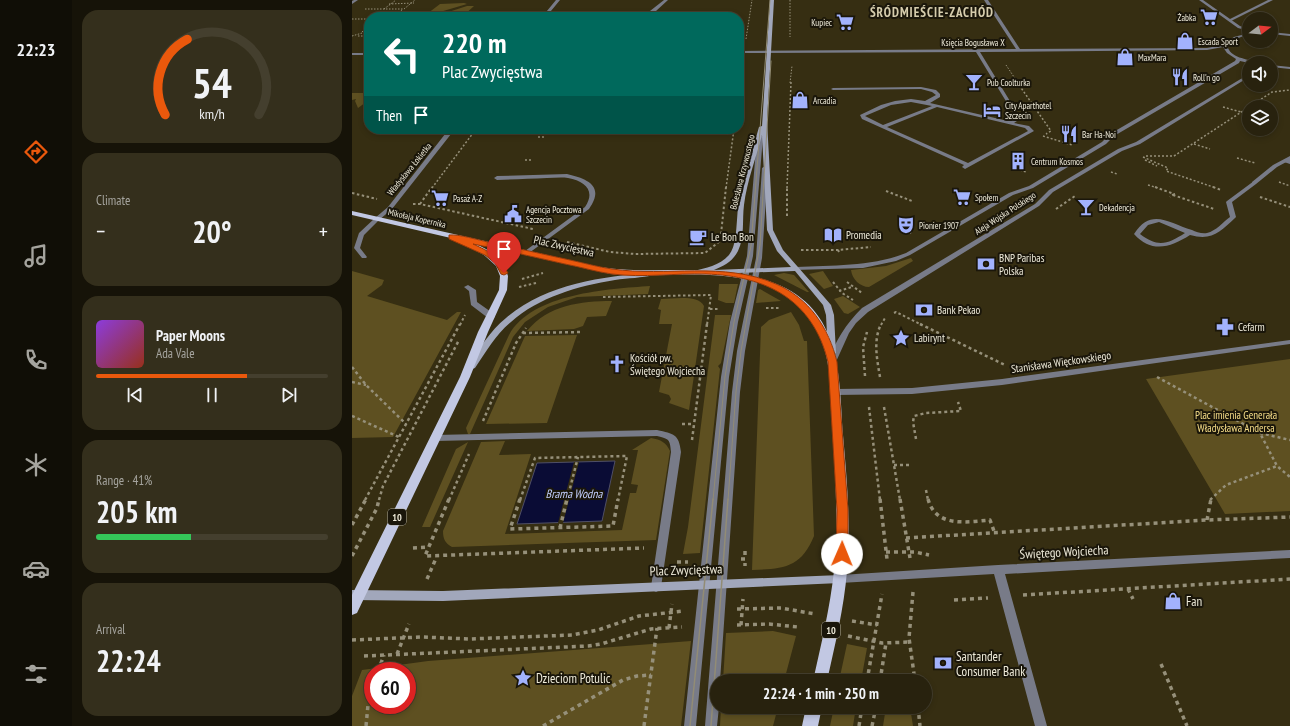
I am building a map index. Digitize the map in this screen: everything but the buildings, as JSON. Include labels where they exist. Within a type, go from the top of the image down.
[{"type":"main road","name":"Mikołaja Kopernika","points":[[352,214],[452,237]]},
{"type":"main road","name":"Plac Zwycięstwa","points":[[452,237],[612,271],[657,274],[693,272],[751,274],[783,290],[802,304],[819,325],[829,346],[835,392],[843,510],[840,579],[833,623],[822,674]]},
{"type":"main road","name":"Plac Zwycięstwa","points":[[352,609],[355,595],[466,377],[504,286],[502,269],[495,259],[488,253],[452,237]]},
{"type":"main road","points":[[810,726],[813,714]]},
{"type":"street","points":[[352,3],[356,0]]},
{"type":"street","points":[[548,12],[558,0]]},
{"type":"street","points":[[590,12],[651,12],[666,0]]},
{"type":"street","name":"Bolesława Krzywoustego","points":[[772,0],[764,121],[769,216],[771,234],[780,251],[796,269]]},
{"type":"street","points":[[986,0],[1020,50]]},
{"type":"street","points":[[1201,0],[1242,28]]},
{"type":"street","points":[[1230,20],[1271,0]]},
{"type":"street","points":[[1278,34],[1289,35]]},
{"type":"street","points":[[1242,36],[1226,43],[1224,46],[1230,54],[1242,59]]},
{"type":"street","name":"Księcia Bogusława X","points":[[744,52],[1207,49],[1224,46]]},
{"type":"street","name":"Księcia Bogusława X","points":[[1207,49],[1230,54]]},
{"type":"street","points":[[977,50],[1019,118],[1009,123]]},
{"type":"street","points":[[352,54],[364,54]]},
{"type":"street","name":"Aleja Wojska Polskiego","points":[[796,269],[869,265],[886,262],[904,256],[1011,194],[1031,186],[1085,155],[1104,143],[1112,135],[1237,62],[1238,58]]},
{"type":"street","points":[[1278,67],[1290,68]]},
{"type":"street","name":"Aleja Wojska Polskiego","points":[[832,362],[838,343],[852,322],[866,310],[1037,205],[1051,191],[1120,150],[1138,143],[1242,78]]},
{"type":"street","points":[[832,89],[924,88],[938,94],[938,96],[926,103]]},
{"type":"street","points":[[913,100],[926,103],[1027,127],[1031,131],[966,166],[864,118],[862,115],[896,101],[913,100]]},
{"type":"street","points":[[883,127],[936,106]]},
{"type":"street","name":"Bolesława Krzywoustego","points":[[693,272],[708,270],[720,265],[730,258],[736,250],[741,204],[764,121]]},
{"type":"street","name":"Władysława Łokietka","points":[[377,219],[390,208],[448,134]]},
{"type":"street","points":[[711,726],[738,376],[751,274],[752,240],[760,137]]},
{"type":"street","points":[[690,726],[725,377],[734,322],[760,245],[766,152]]},
{"type":"street","points":[[1190,232],[1169,244],[1162,245],[1145,240],[1137,234],[1141,225],[1155,220],[1160,220],[1197,234],[1208,234],[1216,231],[1233,217],[1229,202],[1275,166],[1289,160]]},
{"type":"street","points":[[496,178],[567,176],[577,178],[590,187],[594,192],[592,202],[587,208],[527,252]]},
{"type":"street","name":"Mikołaja Kopernika","points":[[364,257],[357,248],[359,237],[377,219]]},
{"type":"street","name":"Plac Zwycięstwa","points":[[751,274],[796,269],[820,295],[827,305],[830,315],[832,362]]},
{"type":"street","name":"Plac Zwycięstwa","points":[[466,377],[498,330],[532,304],[560,292],[582,285],[612,279],[657,274]]},
{"type":"street","points":[[468,287],[472,290],[475,303],[491,316]]},
{"type":"street","name":"Stanisława Więckowskiego","points":[[835,392],[934,389],[1016,380],[1290,342]]},
{"type":"street","points":[[436,438],[657,433],[670,436],[675,441],[676,452],[656,587]]},
{"type":"street","name":"Świętego Wojciecha","points":[[840,579],[998,569],[1290,554]]},
{"type":"street","points":[[998,569],[1041,726]]},
{"type":"street","name":"Plac Zwycięstwa","points":[[355,595],[443,596],[840,579]]},
{"type":"path","points":[[383,9],[396,0]]},
{"type":"path","points":[[400,12],[416,0]]},
{"type":"path","points":[[746,41],[752,0]]},
{"type":"path","points":[[787,220],[789,98],[792,81],[792,59],[800,56],[800,47],[790,44],[790,0]]},
{"type":"path","points":[[390,4],[414,3]]},
{"type":"path","points":[[359,9],[404,9]]},
{"type":"path","points":[[352,19],[364,19]]},
{"type":"path","points":[[357,36],[364,30]]},
{"type":"path","points":[[352,36],[364,36]]},
{"type":"path","points":[[1220,106],[1241,112]]},
{"type":"path","points":[[1030,132],[1075,146]]},
{"type":"path","points":[[420,204],[472,134]]},
{"type":"path","points":[[410,204],[420,204],[537,230],[546,237],[618,253],[705,252],[720,242],[733,134]]},
{"type":"path","points":[[538,137],[546,137]]},
{"type":"path","points":[[1193,144],[1210,149]]},
{"type":"path","points":[[1140,156],[1168,168],[1166,171],[1214,187],[1236,197]]},
{"type":"path","points":[[525,160],[532,160]]},
{"type":"path","points":[[1037,160],[1044,162]]},
{"type":"path","points":[[1145,160],[1157,166]]},
{"type":"path","points":[[1020,170],[1026,172]]},
{"type":"path","points":[[1110,172],[1117,174]]},
{"type":"path","points":[[1148,185],[1233,215]]},
{"type":"path","points":[[886,191],[912,201]]},
{"type":"path","points":[[1243,192],[1290,207]]},
{"type":"path","points":[[352,193],[379,200]]},
{"type":"path","points":[[909,232],[913,234]]},
{"type":"path","points":[[801,250],[838,250]]},
{"type":"path","points":[[831,280],[840,290],[858,302]]},
{"type":"path","points":[[835,292],[852,287]]},
{"type":"path","points":[[686,290],[686,295]]},
{"type":"path","points":[[352,525],[406,424],[475,303]]},
{"type":"path","points":[[352,556],[377,508],[383,486],[475,303]]},
{"type":"path","points":[[765,308],[786,308]]},
{"type":"path","points":[[891,314],[896,312],[1007,366],[1016,380]]},
{"type":"path","points":[[881,383],[876,341],[880,326],[888,316]]},
{"type":"path","points":[[866,383],[863,347],[869,327]]},
{"type":"path","points":[[522,333],[582,332]]},
{"type":"path","points":[[352,367],[366,385],[406,424]]},
{"type":"path","points":[[1155,376],[1260,433],[1290,440]]},
{"type":"path","points":[[352,382],[366,385]]},
{"type":"path","points":[[916,439],[913,422],[914,416],[926,413],[961,411],[958,399]]},
{"type":"path","points":[[884,404],[911,564]]},
{"type":"path","points":[[869,406],[887,562]]},
{"type":"path","points":[[352,416],[399,437]]},
{"type":"path","points":[[1260,433],[1277,466],[1290,477]]},
{"type":"path","points":[[627,456],[613,526],[510,529],[535,458],[578,457],[627,456]]},
{"type":"path","points":[[560,528],[578,457]]},
{"type":"path","points":[[894,465],[910,465]]},
{"type":"path","points":[[1207,520],[1210,500],[1226,485],[1277,466]]},
{"type":"path","points":[[926,490],[928,502],[935,514],[944,519],[956,521],[990,520],[995,534]]},
{"type":"path","points":[[906,538],[995,534],[1207,520],[1290,517]]},
{"type":"path","points":[[413,548],[428,547]]},
{"type":"path","points":[[745,551],[745,559]]},
{"type":"path","points":[[425,584],[437,556]]},
{"type":"path","points":[[954,600],[1290,579]]},
{"type":"path","points":[[868,674],[884,586]]},
{"type":"path","points":[[1128,589],[1133,598]]},
{"type":"path","points":[[913,591],[910,642],[914,674]]},
{"type":"path","points":[[741,625],[743,596]]},
{"type":"path","points":[[669,628],[672,603]]},
{"type":"path","points":[[735,609],[781,608],[801,611]]},
{"type":"path","points":[[352,640],[421,637],[469,639],[572,635],[598,630],[639,616],[686,611]]},
{"type":"path","points":[[851,621],[877,625]]},
{"type":"path","points":[[397,654],[409,624]]},
{"type":"path","points":[[734,625],[769,624],[798,627]]},
{"type":"path","points":[[364,656],[588,646],[601,644],[637,632],[656,628],[685,627]]},
{"type":"path","points":[[644,726],[656,628]]},
{"type":"path","points":[[848,636],[874,642],[910,642]]},
{"type":"path","points":[[881,674],[886,643]]},
{"type":"path","points":[[381,662],[384,655]]},
{"type":"path","points":[[1161,664],[1187,726]]},
{"type":"path","points":[[543,726],[622,680],[637,676],[651,675]]},
{"type":"path","points":[[366,726],[367,714]]},
{"type":"path","points":[[858,726],[861,714]]},
{"type":"path","points":[[872,726],[875,714]]},
{"type":"path","points":[[919,714],[920,726]]},
{"type":"green space","points":[[440,4],[467,4],[440,12],[430,12]]},
{"type":"green space","points":[[467,6],[474,6],[467,12],[448,12]]},
{"type":"green space","points":[[352,93],[364,93],[364,104],[358,108],[355,101],[356,99],[352,100]]},
{"type":"green space","points":[[911,258],[913,261],[869,287],[860,284],[855,279],[851,270],[886,266]]},
{"type":"green space","points":[[352,271],[384,280],[382,285],[367,296],[447,320],[457,312],[461,312],[393,437],[352,438]]},
{"type":"green space","points":[[823,271],[833,286],[824,289],[809,274]]},
{"type":"green space","points":[[784,273],[794,275],[809,292],[774,275]]},
{"type":"green space","points":[[719,284],[738,284],[734,303],[726,303],[718,300]]},
{"type":"green space","points":[[650,286],[648,294],[577,297],[548,307],[525,322],[513,337],[470,434],[468,434],[466,428],[509,335],[520,321],[535,310],[553,302],[573,296],[614,289]]},
{"type":"green space","points":[[760,289],[781,301],[756,303],[758,290]]},
{"type":"green space","points":[[843,296],[860,307],[848,314],[844,313],[834,299]]},
{"type":"green space","points":[[661,299],[691,299],[701,302],[704,306],[689,410],[669,403],[671,399],[669,395],[659,392],[672,324],[659,324],[661,310],[658,309]]},
{"type":"green space","points":[[612,301],[606,316],[587,317],[583,326],[574,329],[527,331],[535,322],[545,315],[566,306],[589,302]]},
{"type":"green space","points":[[791,312],[799,325],[804,341],[807,341],[814,536],[803,555],[790,565],[773,569],[752,570],[761,327],[769,320]]},
{"type":"green space","points":[[715,315],[731,315],[721,363],[718,366],[720,369],[700,553],[683,554],[688,527]]},
{"type":"green space","points":[[577,335],[547,423],[486,424],[525,336]]},
{"type":"green space","name":"Plac imienia Generała Władysława Andersa","points":[[1290,359],[1290,511],[1225,514],[1146,379]]},
{"type":"green space","points":[[651,438],[663,442],[667,445],[670,451],[656,540],[452,547],[443,536],[443,531],[481,442],[505,441],[499,455],[531,454],[505,534],[622,530],[630,493],[636,493],[638,485],[631,484],[638,450],[632,450]]},
{"type":"green space","points":[[468,442],[430,527],[422,527],[456,449]]},
{"type":"green space","points":[[773,631],[796,636],[786,674],[723,674],[726,633]]},
{"type":"green space","points":[[691,641],[681,726],[352,726],[352,696],[362,670],[364,670],[364,714],[416,714],[416,663]]},
{"type":"green space","points":[[847,644],[867,648],[862,674],[841,674]]},
{"type":"green space","points":[[721,714],[776,714],[773,726],[720,726]]},
{"type":"green space","points":[[833,714],[855,714],[853,726],[830,726]]},
{"type":"green space","points":[[885,714],[911,714],[913,726],[883,726]]},
{"type":"water","name":"Brama Wodna","points":[[615,461],[602,521],[517,524],[537,463]]},
{"type":"pier","points":[[574,462],[579,462],[563,523],[558,523]]},
{"type":"tram line","points":[[713,500],[725,377],[734,322],[751,246],[770,0]]},
{"type":"tram line","points":[[728,500],[736,392],[741,351],[760,245],[771,61]]},
{"type":"tram line","points":[[690,726],[713,499]]},
{"type":"tram line","points":[[711,726],[728,499]]},
{"type":"place","name":"Żabka","points":[[1209,17]]},
{"type":"place","name":"Kupiec","points":[[845,22]]},
{"type":"place","name":"Escada Sport","points":[[1185,41]]},
{"type":"place","name":"MaxMara","points":[[1125,57]]},
{"type":"place","name":"Roll'n go","points":[[1180,77]]},
{"type":"place","name":"Pub Coolturka","points":[[974,82]]},
{"type":"place","name":"Arcadia","points":[[800,100]]},
{"type":"place","name":"City Aparthotel Szczecin","points":[[992,110]]},
{"type":"place","name":"Bar Ha-Noi","points":[[1069,134]]},
{"type":"place","name":"Centrum Kosmos","points":[[1018,161]]},
{"type":"place","name":"Społem","points":[[962,197]]},
{"type":"place","name":"Pasaż A-Z","points":[[440,198]]},
{"type":"place","name":"Dekadencja","points":[[1086,207]]},
{"type":"place","name":"Agencja Pocztowa Szczecin","points":[[513,214]]},
{"type":"place","name":"Pionier 1907","points":[[906,225]]},
{"type":"place","name":"Promedia","points":[[833,235]]},
{"type":"place","name":"Le Bon Bon","points":[[698,237]]},
{"type":"place","name":"BNP Paribas Polska","points":[[986,264]]},
{"type":"place","name":"Bank Pekao","points":[[924,310]]},
{"type":"place","name":"Cefarm","points":[[1225,327]]},
{"type":"place","name":"Labirynt","points":[[901,338]]},
{"type":"place","name":"Kościół pw. Świętego Wojciecha","points":[[617,364]]},
{"type":"place","name":"Fan","points":[[1173,601]]},
{"type":"place","name":"Santander Consumer Bank","points":[[943,663]]},
{"type":"place","name":"Dzieciom Potulic","points":[[523,678]]},
{"type":"district","name":"ŚRÓDMIEŚCIE-ZACHÓD","points":[[932,12]]},
{"type":"route","points":[[504,273],[498,262],[488,253],[452,237],[596,268],[634,274],[718,272],[746,276],[760,280],[793,297],[819,325],[829,346],[831,354],[843,510],[842,554]]}]
